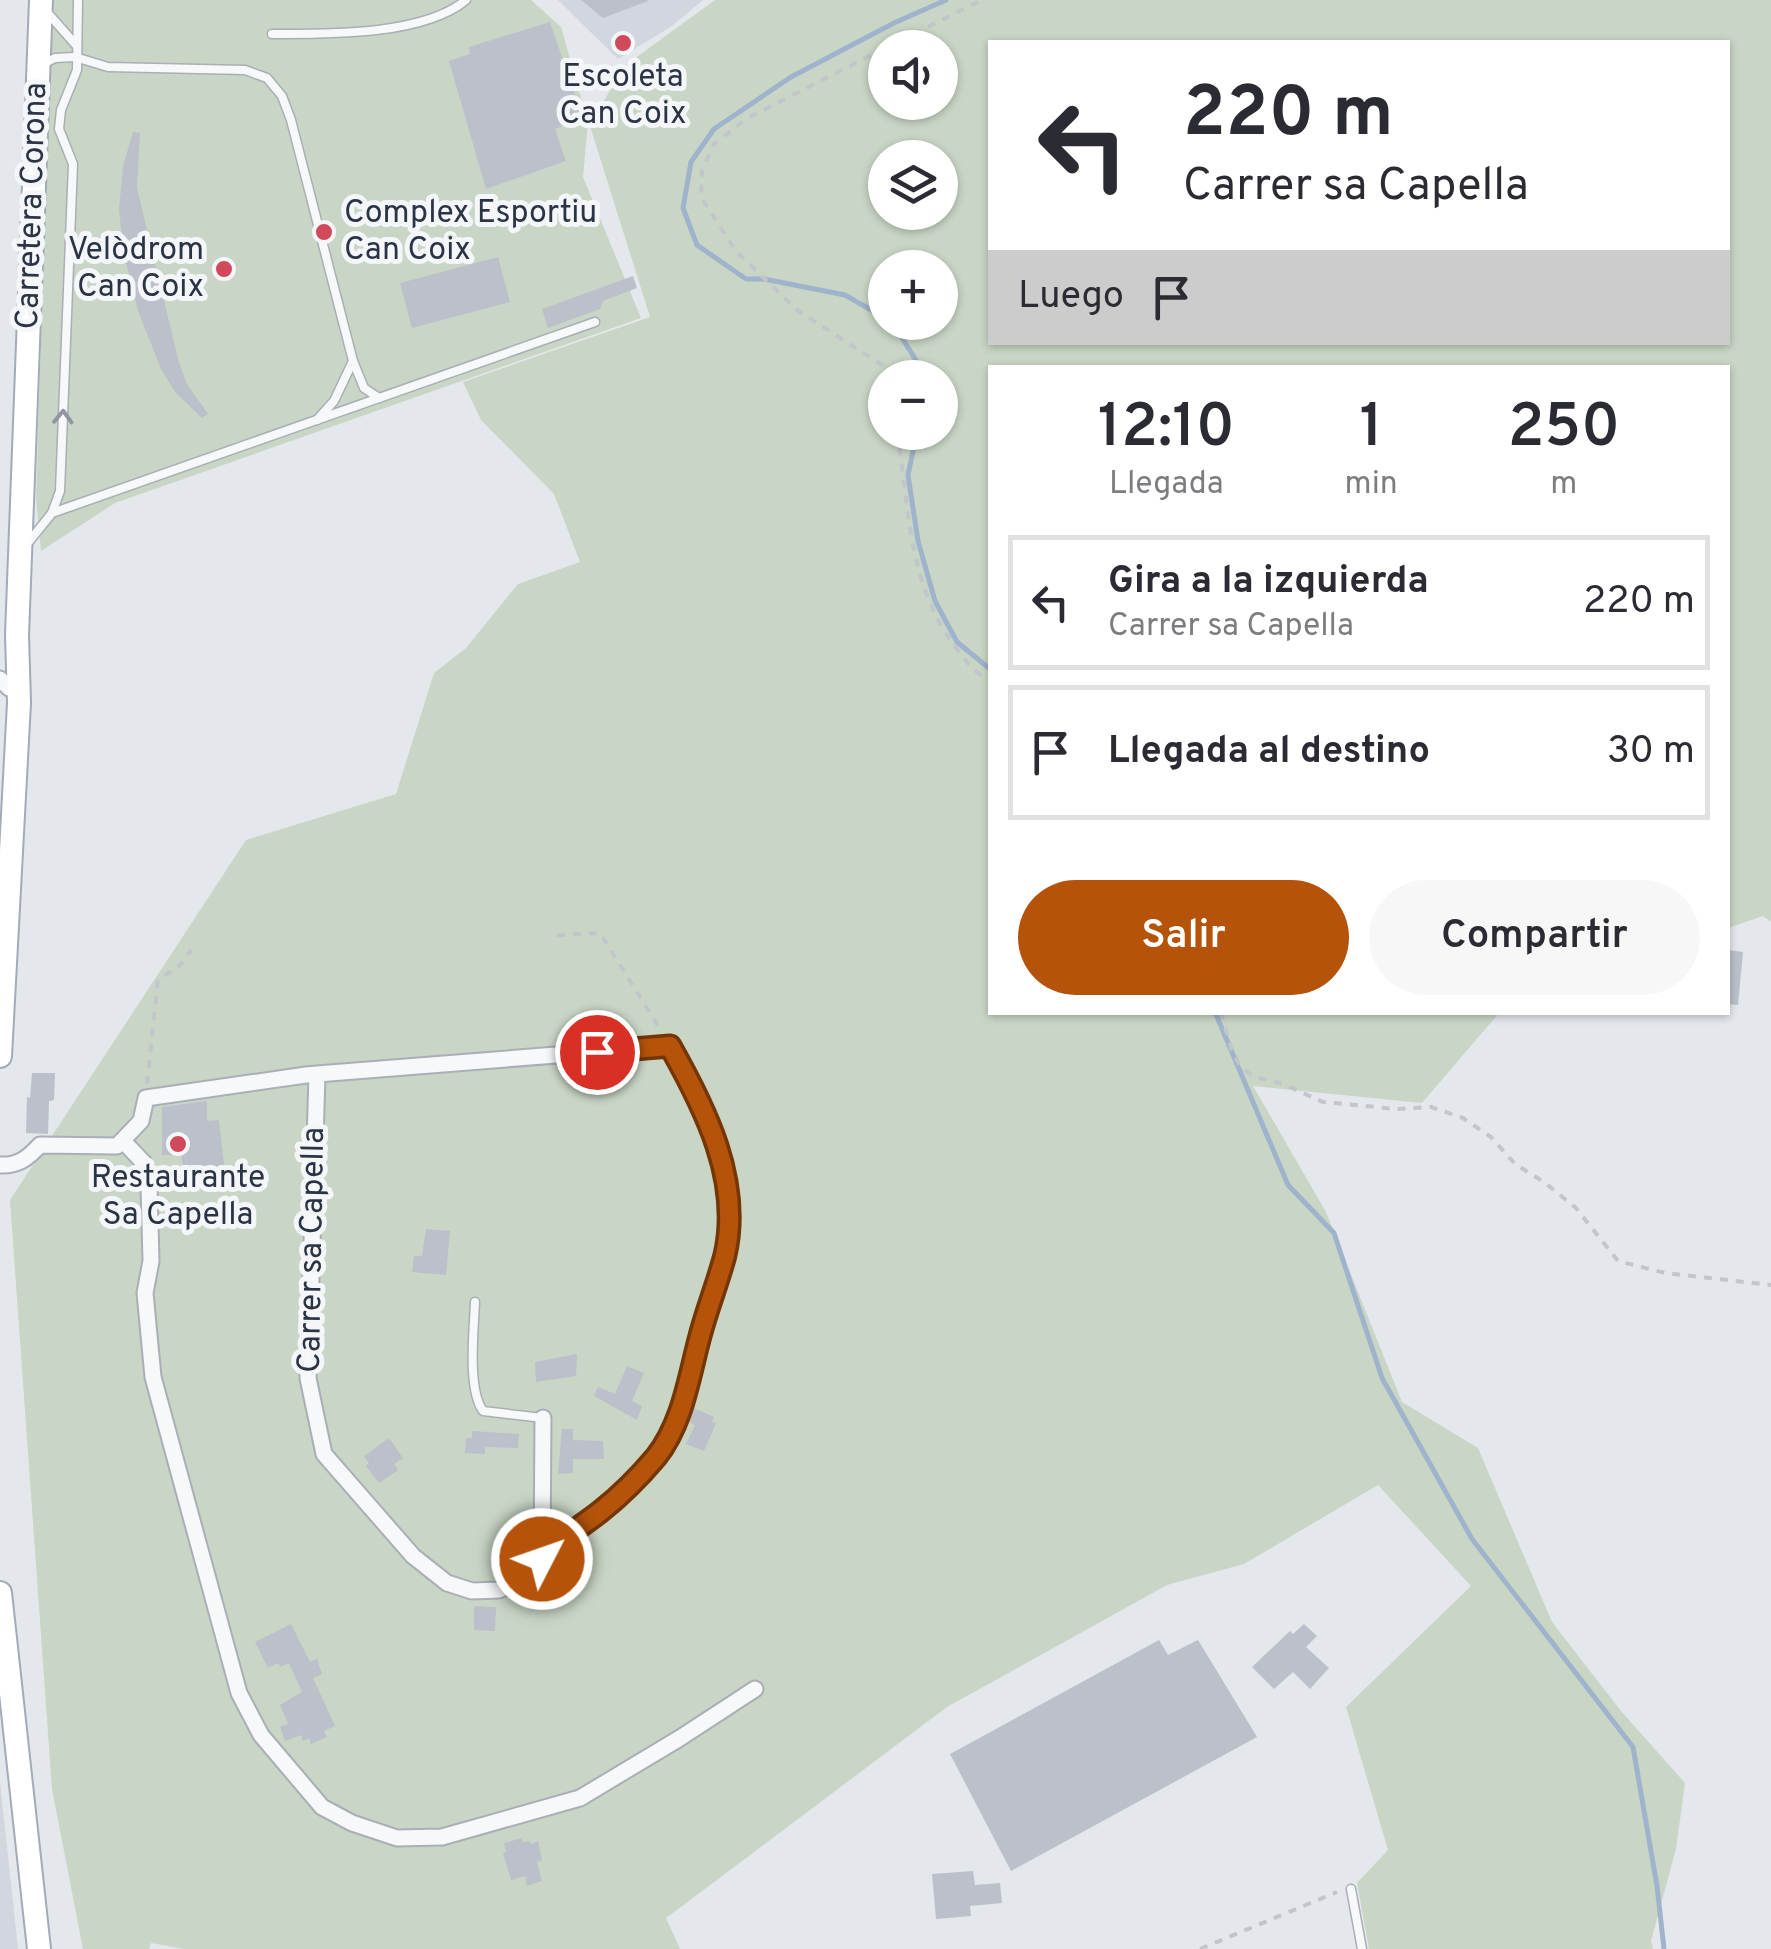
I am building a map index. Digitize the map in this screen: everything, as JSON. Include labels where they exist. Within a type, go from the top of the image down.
[{"type":"main road","name":"Carretera Corona","points":[[0,800],[4,684],[20,552],[41,1]]},
{"type":"main road","name":"Carretera Corona","points":[[0,1056],[19,703],[10,634]]},
{"type":"main road","points":[[0,1598],[40,1949]]},
{"type":"street","points":[[0,1165],[12,1166],[28,1159],[40,1145],[117,1146],[142,1121],[146,1098],[317,1074],[670,1046]]},
{"type":"street","name":"Carrer sa Capella","points":[[317,1074],[308,1378],[324,1454],[413,1556],[447,1583],[472,1591],[499,1590],[529,1574],[553,1547],[604,1508],[658,1454],[684,1403],[700,1334],[726,1253],[730,1196],[696,1093],[670,1046]]},
{"type":"street","points":[[123,1140],[144,1163],[149,1186],[151,1261],[145,1294],[153,1378],[240,1693],[261,1734],[322,1807],[352,1823],[398,1838],[442,1837],[580,1798],[755,1689]]},
{"type":"street","points":[[542,1559],[543,1418]]},
{"type":"lane","points":[[20,552],[52,513],[60,492],[73,164],[59,129],[61,110],[77,70],[78,0]]},
{"type":"lane","points":[[272,34],[352,34],[399,26],[436,15],[466,0]]},
{"type":"lane","points":[[41,1],[76,45]]},
{"type":"lane","points":[[38,67],[55,58],[76,57],[108,67],[245,70],[267,78],[282,96],[291,120],[352,361],[364,388],[379,398]]},
{"type":"lane","points":[[52,513],[594,322]]},
{"type":"lane","points":[[318,420],[340,391],[352,361]]},
{"type":"lane","points":[[475,1302],[477,1402],[483,1411],[543,1418]]},
{"type":"lane","points":[[1352,1889],[1362,1949]]},
{"type":"path","points":[[921,30],[982,0]]},
{"type":"path","points":[[868,57],[746,118],[714,144],[702,170],[702,197],[744,260],[797,310],[874,360]]},
{"type":"path","points":[[899,450],[909,531],[922,584],[944,634],[976,674],[988,679]]},
{"type":"path","points":[[558,935],[600,933],[670,1046]]},
{"type":"path","points":[[146,1098],[158,980],[180,965],[191,950]]},
{"type":"path","points":[[1222,1015],[1241,1068],[1255,1077],[1283,1084],[1323,1102],[1396,1109],[1431,1107],[1463,1118],[1491,1137],[1515,1164],[1576,1208],[1618,1261],[1665,1273],[1771,1285]]},
{"type":"path","points":[[1200,1949],[1326,1894],[1352,1889]]},
{"type":"shaded area","name":"Escoleta Can Coix","points":[[558,0],[703,0],[672,26],[618,59]]},
{"type":"shaded area","points":[[0,1782],[18,1949],[0,1949]]},
{"type":"green space","name":"Complex Esportiu Can Coix","points":[[52,0],[531,0],[561,27],[588,122],[583,177],[641,318],[115,503],[41,551],[36,499]]},
{"type":"green space","points":[[715,0],[1771,0],[1771,922],[1763,916],[1730,927],[1730,365],[988,365],[988,1015],[1497,1015],[1422,1103],[1253,1086],[1326,1212],[1402,1402],[1478,1448],[1552,1622],[1621,1711],[1685,1783],[1676,1849],[1651,1941],[1653,1949],[1369,1949],[1357,1883],[1388,1850],[1346,1707],[1471,1586],[1378,1485],[1244,1564],[1167,1585],[947,1707],[666,1918],[680,1949],[184,1949],[151,1943],[149,1949],[83,1949],[52,1789],[10,1200],[246,840],[396,794],[434,673],[466,648],[518,584],[580,562],[554,494],[481,420],[463,382],[650,317],[590,126],[623,67]]},
{"type":"building","points":[[581,0],[647,0],[648,1],[603,18]]},
{"type":"building","points":[[550,22],[583,118],[555,129],[566,161],[486,189],[449,61],[470,54],[469,47]]},
{"type":"building","points":[[133,132],[140,133],[137,188],[179,363],[187,384],[208,414],[202,418],[175,392],[161,369],[138,311],[124,254],[119,210],[123,166]]},
{"type":"building","points":[[498,257],[510,302],[412,328],[400,283]]},
{"type":"building","points":[[633,276],[637,288],[603,301],[600,309],[548,328],[542,309]]},
{"type":"building","points":[[1730,950],[1743,952],[1738,1005],[1730,1004]]},
{"type":"building","points":[[32,1073],[55,1073],[48,1134],[26,1133]]},
{"type":"building","name":"Restaurante Sa Capella","points":[[207,1101],[207,1121],[219,1120],[225,1173],[203,1175],[203,1169],[184,1171],[181,1155],[162,1155],[162,1107]]},
{"type":"building","points":[[426,1229],[450,1231],[446,1275],[412,1272],[414,1256],[422,1256]]},
{"type":"building","points":[[577,1354],[576,1376],[536,1382],[535,1362]]},
{"type":"building","points":[[627,1366],[644,1373],[632,1401],[642,1406],[637,1420],[594,1396],[598,1387],[615,1394]]},
{"type":"building","points":[[694,1408],[714,1417],[712,1422],[716,1423],[704,1451],[686,1444],[695,1425],[687,1421]]},
{"type":"building","points":[[562,1429],[573,1429],[573,1440],[603,1441],[604,1459],[573,1459],[573,1473],[558,1474]]},
{"type":"building","points":[[472,1431],[519,1434],[518,1448],[485,1447],[485,1454],[465,1453],[466,1438],[472,1438]]},
{"type":"building","points":[[389,1438],[403,1458],[394,1464],[398,1470],[379,1483],[366,1466],[369,1463],[364,1456]]},
{"type":"building","points":[[474,1606],[496,1607],[495,1631],[474,1630]]},
{"type":"building","points":[[291,1624],[310,1662],[317,1659],[322,1674],[313,1678],[335,1726],[324,1731],[327,1737],[311,1744],[309,1738],[303,1741],[301,1735],[285,1741],[280,1727],[288,1724],[280,1705],[302,1692],[289,1663],[268,1668],[255,1642]]},
{"type":"building","points":[[1304,1624],[1317,1636],[1306,1647],[1329,1668],[1310,1689],[1293,1672],[1274,1689],[1252,1667],[1290,1631],[1293,1634]]},
{"type":"building","points":[[1159,1640],[1168,1655],[1198,1640],[1257,1737],[1011,1871],[950,1754]]},
{"type":"building","points":[[522,1838],[522,1842],[531,1844],[538,1841],[542,1860],[537,1862],[542,1881],[527,1886],[525,1876],[511,1880],[503,1853],[504,1843]]},
{"type":"building","points":[[973,1871],[975,1885],[1000,1883],[1002,1903],[970,1906],[971,1916],[936,1919],[932,1874]]},
{"type":"waterway","points":[[868,308],[845,295],[746,279],[697,245],[683,208],[691,162],[714,129],[791,77],[946,0]]},
{"type":"waterway","points":[[903,340],[916,360]]},
{"type":"waterway","points":[[913,450],[908,475],[918,541],[935,601],[957,642],[988,667]]},
{"type":"waterway","points":[[1216,1015],[1288,1185],[1334,1233],[1382,1378],[1472,1539],[1633,1747],[1664,1949]]},
{"type":"place","name":"Escoleta Can Coix","points":[[623,43]]},
{"type":"place","name":"Complex Esportiu Can Coix","points":[[324,232]]},
{"type":"place","name":"Velòdrom Can Coix","points":[[224,269]]},
{"type":"place","name":"Restaurante Sa Capella","points":[[178,1144]]},
{"type":"route","points":[[542,1559],[604,1508],[658,1454],[684,1403],[700,1334],[726,1253],[730,1196],[723,1166],[696,1093],[670,1046],[597,1052]]}]
